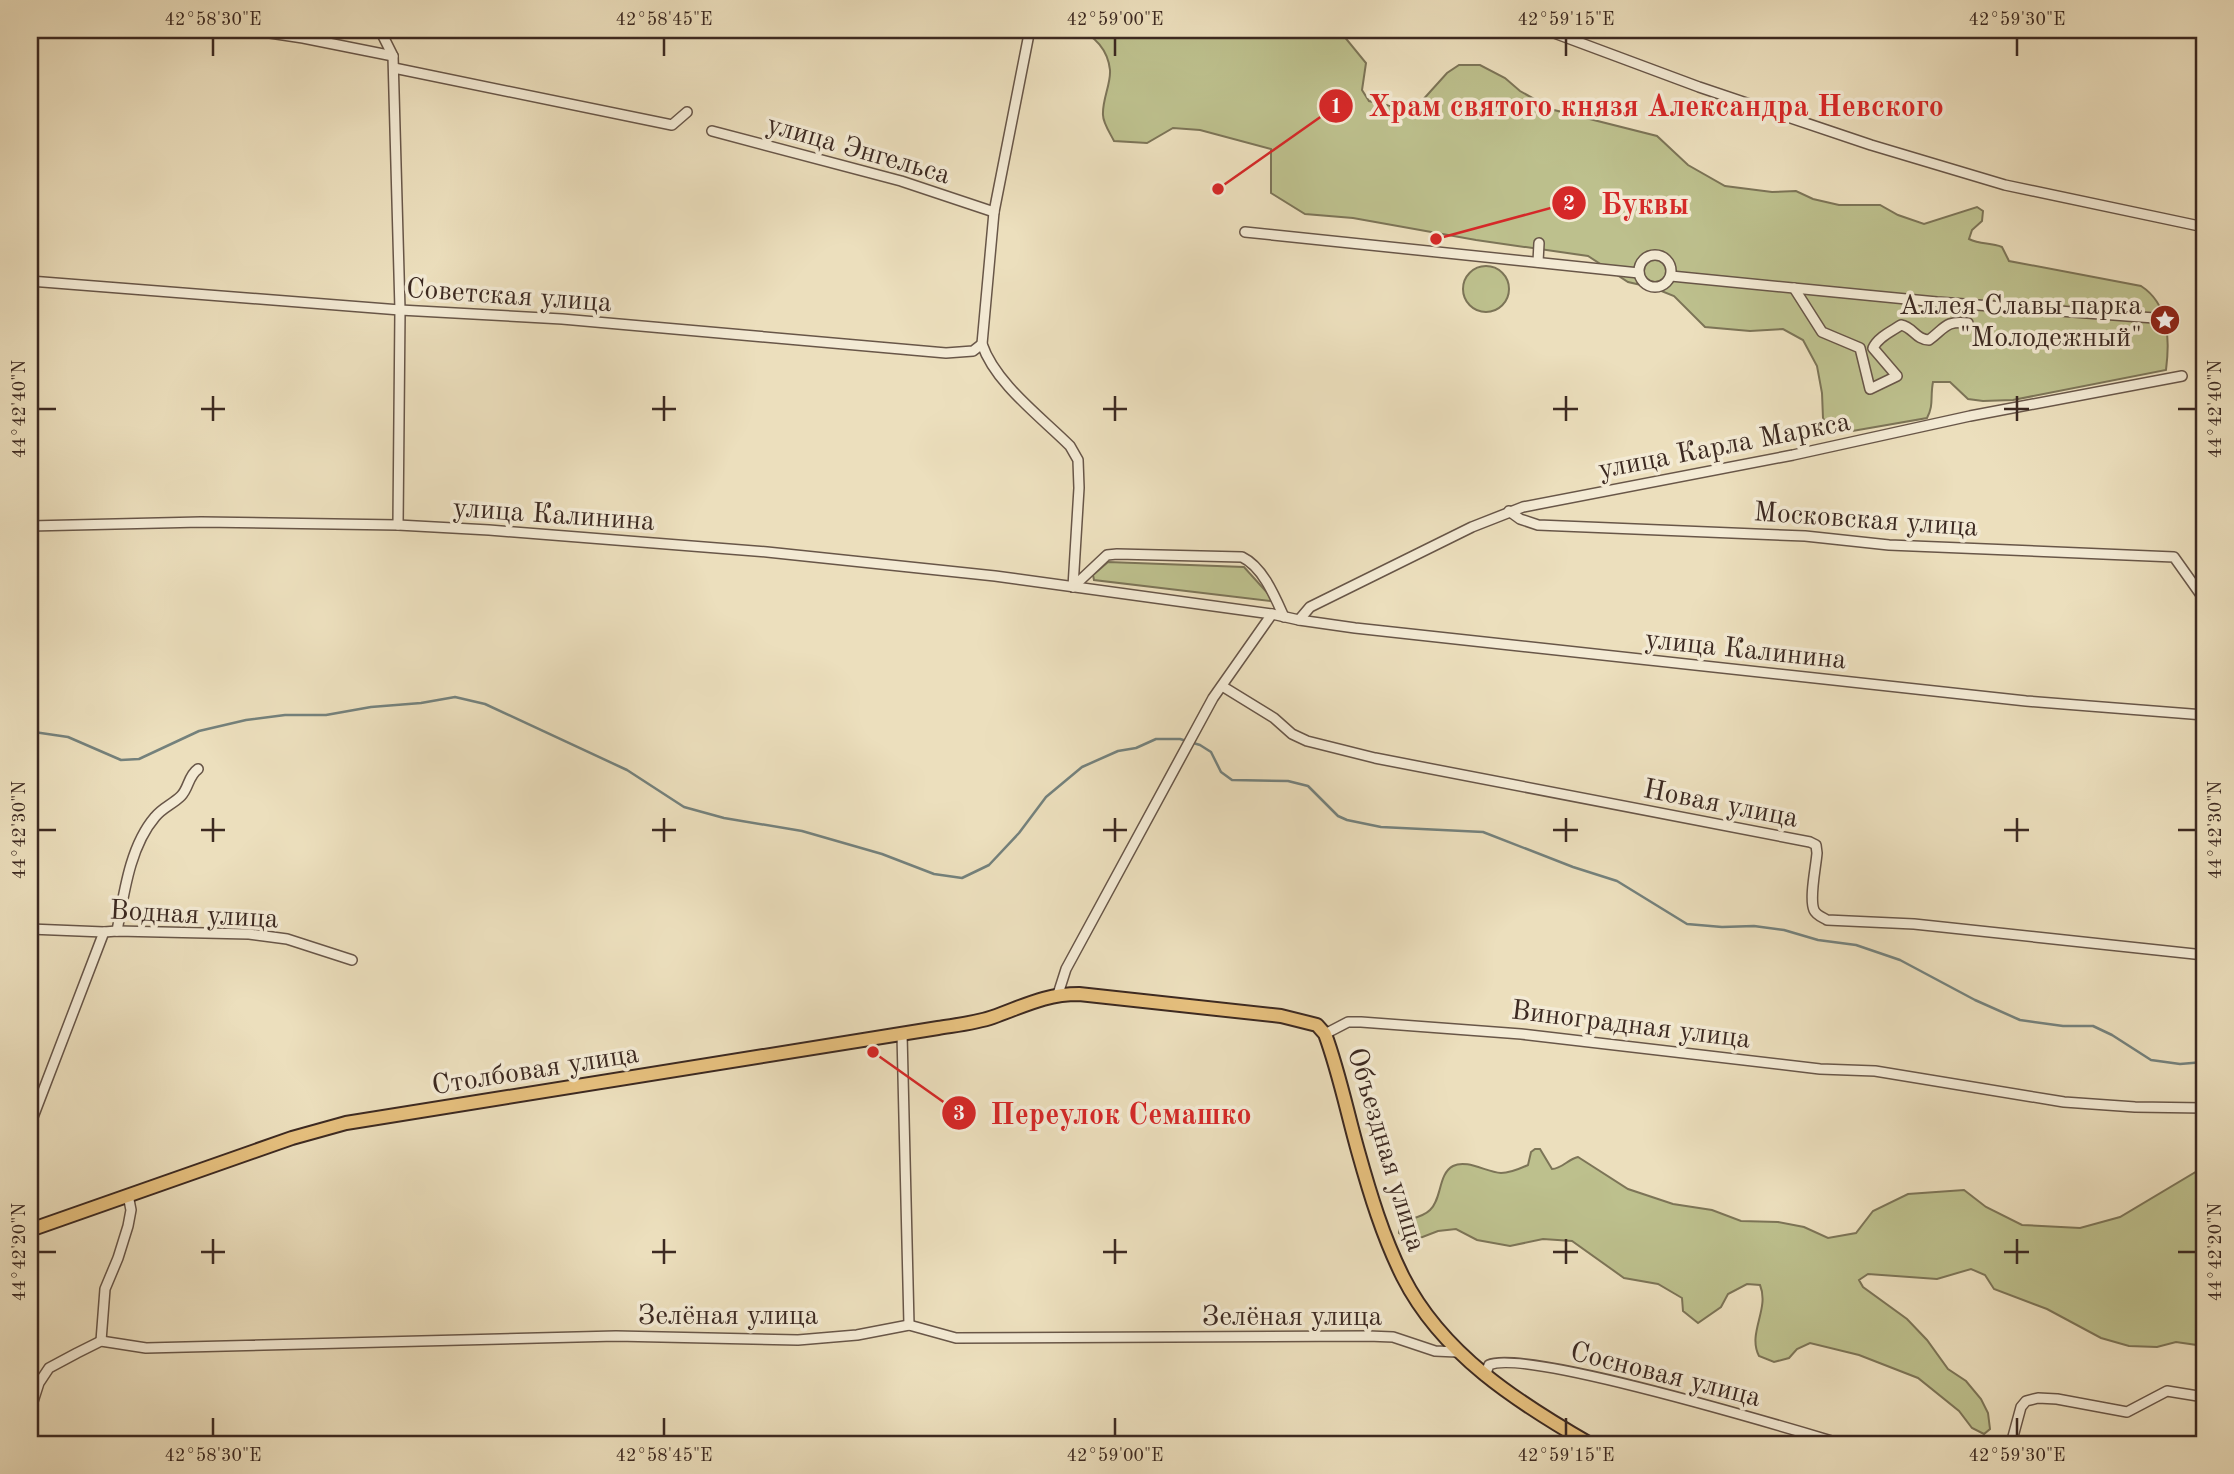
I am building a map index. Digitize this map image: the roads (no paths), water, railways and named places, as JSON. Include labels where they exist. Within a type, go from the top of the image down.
[{"type":"main road","points":[[1058,994],[1281,1016],[1317,1025],[1325,1034]]},
{"type":"main road","name":"Столбовая улица","points":[[30,1230],[292,1138],[346,1123],[991,1018],[1058,994]]},
{"type":"main road","name":"Объездная улица","points":[[1325,1034],[1383,1230],[1403,1278],[1431,1321],[1457,1352],[1485,1376],[1590,1444]]},
{"type":"street","points":[[249,30],[393,55]]},
{"type":"street","points":[[380,30],[393,55],[394,68],[400,310],[398,525]]},
{"type":"street","points":[[1028,30],[994,212],[982,344],[987,360],[997,374],[1070,446],[1078,460],[1079,488],[1073,587]]},
{"type":"street","points":[[1546,30],[1699,87],[1871,145],[2006,186],[2204,227]]},
{"type":"street","points":[[394,68],[672,125],[687,112]]},
{"type":"street","name":"улица Энгельса","points":[[712,131],[901,181],[994,212]]},
{"type":"street","points":[[1245,232],[1489,262],[1538,262],[1639,272]]},
{"type":"street","points":[[1538,262],[1539,243]]},
{"type":"street","points":[[1661,256],[1668,260],[1672,268],[1671,276],[1664,286],[1652,288],[1641,280],[1640,264],[1645,258],[1661,256]]},
{"type":"street","points":[[1671,276],[1937,302],[2168,319]]},
{"type":"street","name":"Советская улица","points":[[30,281],[400,310],[562,319],[946,353],[973,351],[982,344]]},
{"type":"street","points":[[1794,288],[1822,332],[1860,348],[1870,389],[1897,376],[1873,348],[1891,331],[1901,325],[1908,326],[1919,338],[1929,340],[1950,323],[1968,323]]},
{"type":"street","name":"улица Карла Маркса","points":[[1299,621],[1310,607],[1472,527],[1523,506],[1793,455],[1970,416],[2182,376]]},
{"type":"street","name":"Московская улица","points":[[1509,511],[1520,519],[1538,525],[1805,536],[1889,545],[2174,557],[2204,596]]},
{"type":"street","name":"улица Калинина","points":[[30,526],[201,522],[398,525],[766,552],[995,576],[1272,614],[1299,621],[1868,685],[2109,709],[2204,715]]},
{"type":"street","points":[[1073,587],[1107,555],[1242,557],[1251,561],[1275,596],[1284,617]]},
{"type":"street","points":[[1058,994],[1066,969],[1196,729],[1272,614]]},
{"type":"street","name":"Новая улица","points":[[1222,686],[1274,718],[1292,734],[1307,741],[1374,758],[1810,842],[1816,845],[1817,853],[1812,902],[1814,911],[1827,920],[1914,924],[2204,955]]},
{"type":"street","points":[[117,930],[136,852],[145,831],[156,816],[180,797],[192,773],[198,769]]},
{"type":"street","name":"Водная улица","points":[[30,929],[249,934],[287,939],[352,960]]},
{"type":"street","points":[[30,1125],[104,932]]},
{"type":"street","name":"Виноградная улица","points":[[1325,1034],[1348,1021],[1521,1034],[1820,1069],[1875,1072],[2064,1102],[2204,1108]]},
{"type":"street","points":[[902,1034],[909,1325]]},
{"type":"street","points":[[30,1411],[39,1383],[49,1368],[102,1341],[105,1289],[128,1226],[131,1210],[128,1195]]},
{"type":"street","name":"Зелёная улица","points":[[102,1341],[146,1348],[616,1336],[798,1340],[857,1335],[909,1325],[956,1338],[1393,1337],[1435,1350],[1457,1352]]},
{"type":"street","name":"Сосновая улица","points":[[1485,1376],[1489,1365],[1494,1362],[1574,1372],[1842,1444]]},
{"type":"street","points":[[2011,1444],[2021,1407],[2026,1401],[2038,1398],[2127,1412],[2167,1391],[2204,1397]]},
{"type":"waterway","points":[[30,733],[68,737],[121,760],[139,759],[199,731],[246,720],[285,715],[326,715],[455,697],[485,704],[627,770],[684,807],[724,818],[802,831],[882,854],[934,874],[962,878],[989,865],[1019,833],[1046,797],[1082,767],[1118,751],[1136,748],[1156,739],[1180,739],[1200,745],[1211,752],[1221,772],[1232,780],[1288,781],[1308,786],[1338,816],[1347,820],[1381,827],[1483,832],[1617,881],[1687,924],[1754,926],[1856,945],[1900,960],[1975,1000],[2020,1020],[2063,1026],[2093,1026],[2151,1060],[2180,1064],[2204,1062]]},
{"type":"place","name":"Храм святого князя Александра Невского","points":[[1218,189]]},
{"type":"place","name":"Буквы","points":[[1436,239]]},
{"type":"place","name":"Аллея Славы парка \"Молодежный\"","points":[[2165,320]]},
{"type":"place","name":"Переулок Семашко","points":[[873,1052]]}]
